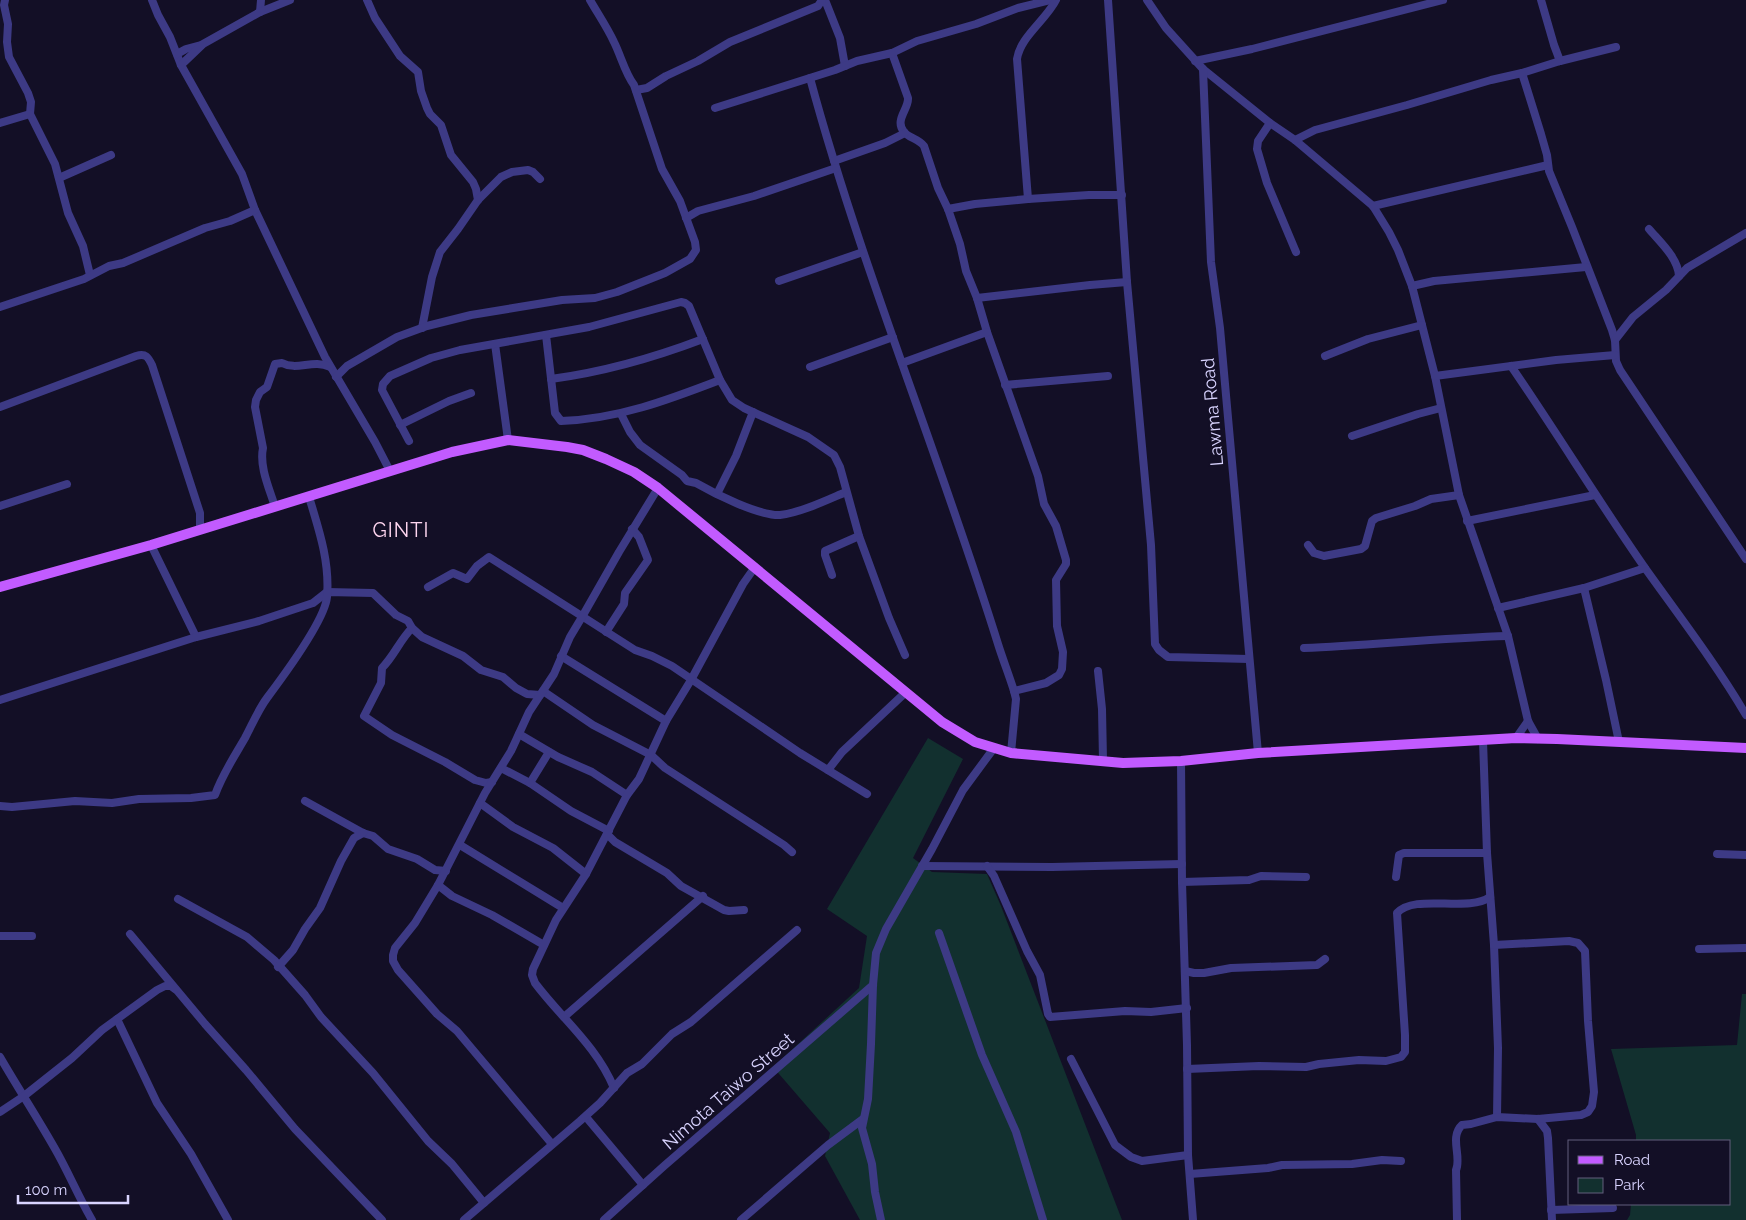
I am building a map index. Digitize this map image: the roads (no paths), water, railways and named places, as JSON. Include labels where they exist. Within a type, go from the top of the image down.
[{"type":"main road","points":[[0,587],[151,545],[452,452],[508,440],[567,446],[583,450],[634,472],[658,488],[942,722],[964,737],[1011,753],[1123,762],[1182,760],[1258,753],[1516,738],[1745,746]]},
{"type":"street","points":[[5,0],[9,57],[31,102],[30,114],[55,164],[68,213],[83,246],[90,275]]},
{"type":"street","points":[[152,0],[181,65],[236,163],[255,210],[330,367],[376,442],[390,471]]},
{"type":"street","points":[[260,12],[261,0]]},
{"type":"street","points":[[177,54],[203,44],[260,12],[290,0]]},
{"type":"street","points":[[367,0],[375,18],[400,56],[418,72],[421,91],[427,108],[441,125],[451,155],[473,182],[478,200]]},
{"type":"street","points":[[336,377],[347,366],[397,337],[422,328],[471,315],[562,300],[595,298],[641,283],[685,262],[693,256],[696,250],[695,242],[680,201],[662,169],[636,90],[612,38],[590,0]]},
{"type":"street","points":[[714,108],[810,78],[856,61],[892,53],[917,41],[976,24],[1018,8],[1050,0]]},
{"type":"street","points":[[1028,199],[1017,59],[1031,32],[1050,12],[1056,0]]},
{"type":"street","points":[[1108,0],[1127,282],[1148,516],[1155,644],[1159,650],[1168,656],[1249,660]]},
{"type":"street","points":[[1147,0],[1166,28],[1203,69],[1270,123],[1295,140],[1373,206],[1398,250],[1412,286],[1435,376],[1459,495],[1508,636],[1528,721],[1538,739]]},
{"type":"street","points":[[1195,61],[1252,49],[1443,0]]},
{"type":"street","points":[[1541,0],[1560,61]]},
{"type":"street","points":[[636,90],[647,88],[730,42],[822,2],[828,10],[840,38],[845,66]]},
{"type":"street","points":[[181,65],[203,44]]},
{"type":"street","points":[[1295,140],[1315,130],[1616,46]]},
{"type":"street","points":[[892,53],[908,98],[908,103],[901,118],[902,128],[905,134],[920,141],[924,146],[938,188],[948,209],[960,244],[966,271],[1038,476],[1044,504],[1056,526],[1066,564],[1056,580],[1057,626],[1063,652],[1062,669],[1058,675],[1046,683],[1014,691]]},
{"type":"street","name":"Lawma Road","points":[[1203,69],[1212,262],[1220,328],[1258,753]]},
{"type":"street","points":[[1522,73],[1547,155],[1555,190],[1572,227],[1612,330],[1615,340],[1616,361],[1629,384],[1746,559]]},
{"type":"street","points":[[810,78],[863,252],[1014,691],[1016,699],[1011,753]]},
{"type":"street","points":[[0,123],[30,114]]},
{"type":"street","points":[[1270,123],[1258,141],[1257,149],[1267,184],[1296,252]]},
{"type":"street","points":[[686,218],[698,211],[754,196],[905,134]]},
{"type":"street","points":[[59,178],[111,155]]},
{"type":"street","points":[[1373,206],[1548,165]]},
{"type":"street","points":[[422,328],[432,277],[440,252],[478,200],[501,178],[512,172],[528,170],[533,172],[540,180]]},
{"type":"street","points":[[948,209],[975,204],[1028,199],[1122,195]]},
{"type":"street","points":[[0,308],[90,275],[109,266],[123,263],[205,228],[230,221],[255,210]]},
{"type":"street","points":[[1649,228],[1674,259],[1678,267],[1679,276]]},
{"type":"street","points":[[1615,340],[1633,317],[1666,290],[1679,276],[1700,260],[1746,233]]},
{"type":"street","points":[[779,281],[863,252]]},
{"type":"street","points":[[1412,286],[1434,281],[1586,267]]},
{"type":"street","points":[[977,298],[1127,282]]},
{"type":"street","points":[[409,441],[382,390],[385,380],[390,376],[431,358],[460,350],[588,327],[681,302],[685,303],[689,306],[720,380],[732,400],[808,438],[834,455],[840,467],[859,536],[905,655]]},
{"type":"street","points":[[1325,356],[1368,339],[1422,325]]},
{"type":"street","points":[[1612,330],[1626,327]]},
{"type":"street","points":[[902,364],[987,332]]},
{"type":"street","points":[[546,335],[554,413],[561,421],[621,414],[659,403],[720,380]]},
{"type":"street","points":[[810,368],[893,337]]},
{"type":"street","points":[[551,379],[586,374],[635,363],[703,339]]},
{"type":"street","points":[[496,344],[508,440]]},
{"type":"street","points":[[0,407],[136,356],[143,354],[147,356],[152,365],[200,513],[200,529]]},
{"type":"street","points":[[1435,376],[1601,355],[1615,355]]},
{"type":"street","points":[[275,507],[264,469],[262,453],[264,448],[255,407],[256,400],[260,392],[267,387],[275,364],[282,362],[287,366],[320,363],[330,367]]},
{"type":"street","points":[[1511,366],[1560,438],[1595,495],[1694,635],[1746,716]]},
{"type":"street","points":[[1005,385],[1108,376]]},
{"type":"street","points":[[400,424],[449,401],[471,394]]},
{"type":"street","points":[[1352,436],[1441,408]]},
{"type":"street","points":[[717,494],[736,456],[753,412]]},
{"type":"street","points":[[621,414],[630,432],[640,445],[682,475],[687,481],[696,483],[717,494],[763,512],[781,515],[794,512],[846,492]]},
{"type":"street","points":[[0,506],[67,484]]},
{"type":"street","points":[[552,1144],[457,1031],[437,1014],[398,970],[393,962],[395,948],[415,923],[438,886],[480,804],[511,751],[529,712],[554,674],[561,656],[582,616],[658,488]]},
{"type":"street","points":[[1308,546],[1314,554],[1324,556],[1361,549],[1365,546],[1372,520],[1431,499],[1459,495]]},
{"type":"street","points":[[1468,521],[1595,495]]},
{"type":"street","points":[[0,806],[12,807],[75,801],[112,803],[139,799],[191,798],[215,795],[220,781],[262,706],[283,677],[324,608],[327,592],[326,564],[321,534],[309,497]]},
{"type":"street","points":[[606,632],[624,604],[626,592],[648,560],[639,537],[632,529]]},
{"type":"street","points":[[832,575],[825,555],[828,548],[859,536]]},
{"type":"street","points":[[151,545],[196,637]]},
{"type":"street","points":[[428,587],[453,573],[467,579],[477,566],[489,557],[635,650],[672,666],[737,712],[867,794]]},
{"type":"street","points":[[614,1088],[606,1068],[585,1040],[540,991],[532,977],[533,969],[563,908],[586,874],[627,795],[639,779],[666,721],[691,680],[738,592],[755,567]]},
{"type":"street","points":[[1498,608],[1584,588],[1645,568]]},
{"type":"street","points":[[1584,588],[1619,742]]},
{"type":"street","points":[[0,700],[196,637],[250,623],[313,603],[327,592],[373,593],[396,616],[408,621],[412,628],[422,637],[463,656],[481,670],[503,677],[527,694],[541,693],[593,725],[651,754],[665,768],[792,852]]},
{"type":"street","points":[[313,603],[324,608]]},
{"type":"street","points":[[412,628],[404,636],[389,662],[382,668],[381,683],[364,716],[392,735],[445,762],[475,780],[486,783],[492,782]]},
{"type":"street","points":[[1304,648],[1508,636]]},
{"type":"street","points":[[561,656],[666,721]]},
{"type":"street","points":[[1098,671],[1102,709],[1103,760]]},
{"type":"street","points":[[828,770],[842,752],[906,692]]},
{"type":"street","points":[[1516,738],[1528,721]]},
{"type":"street","points":[[519,734],[558,757],[592,772],[627,795]]},
{"type":"street","points":[[1483,741],[1498,1048],[1497,1117]]},
{"type":"street","points":[[882,1220],[875,1192],[872,1164],[862,1128],[868,1098],[876,953],[886,929],[963,790],[994,748]]},
{"type":"street","points":[[530,783],[549,752]]},
{"type":"street","points":[[1182,760],[1182,882],[1188,1155],[1193,1220]]},
{"type":"street","points":[[501,768],[530,783],[608,833],[615,842],[667,873],[682,886],[724,910],[744,910]]},
{"type":"street","points":[[305,801],[363,833],[372,836],[388,849],[417,859],[435,870],[446,871]]},
{"type":"street","points":[[480,804],[513,827],[553,848],[586,874]]},
{"type":"street","points":[[278,967],[293,950],[304,929],[320,908],[354,838],[363,833]]},
{"type":"street","points":[[460,845],[563,908]]},
{"type":"street","points":[[1396,877],[1399,855],[1404,853],[1487,853]]},
{"type":"street","points":[[1717,854],[1746,855]]},
{"type":"street","points":[[922,866],[1052,867],[1182,864]]},
{"type":"street","points":[[988,866],[1026,951],[1040,975],[1050,1017],[1125,1011],[1152,1012],[1186,1008]]},
{"type":"street","points":[[1182,882],[1249,880],[1261,876],[1306,878]]},
{"type":"street","points":[[438,886],[452,896],[544,945]]},
{"type":"street","points":[[564,1017],[702,896]]},
{"type":"street","points":[[1187,1069],[1259,1066],[1306,1067],[1359,1060],[1386,1061],[1401,1057],[1405,1052],[1405,1035],[1397,913],[1411,905],[1477,903],[1490,897]]},
{"type":"street","points":[[178,899],[247,937],[274,960],[428,1141],[452,1164],[484,1203]]},
{"type":"street","points":[[464,1220],[586,1117],[627,1073],[642,1064],[672,1034],[691,1022],[797,930]]},
{"type":"street","points":[[939,933],[982,1054],[1016,1132],[1043,1220]]},
{"type":"street","points":[[130,934],[295,1129],[382,1220]]},
{"type":"street","points":[[0,936],[32,936]]},
{"type":"street","points":[[1456,1220],[1456,1170],[1459,1164],[1456,1141],[1458,1128],[1462,1125],[1497,1117],[1538,1119],[1581,1115],[1588,1112],[1592,1106],[1594,1092],[1588,1012],[1587,953],[1578,943],[1569,941],[1494,945]]},
{"type":"street","points":[[1699,949],[1746,948]]},
{"type":"street","points":[[1185,971],[1204,973],[1231,968],[1318,965],[1325,959]]},
{"type":"street","name":"Nimota Taiwo Street","points":[[604,1220],[873,985]]},
{"type":"street","points":[[0,1112],[24,1096],[72,1058],[102,1030],[157,990],[171,986],[176,990]]},
{"type":"street","points":[[117,1019],[157,1103],[191,1154],[228,1220]]},
{"type":"street","points":[[0,1058],[55,1148],[92,1220]]},
{"type":"street","points":[[1071,1059],[1115,1145],[1131,1157],[1142,1161],[1188,1155]]},
{"type":"street","points":[[586,1117],[644,1185]]},
{"type":"street","points":[[741,1220],[828,1145],[863,1119]]},
{"type":"street","points":[[1538,1119],[1547,1131],[1548,1138],[1552,1220]]},
{"type":"street","points":[[1190,1174],[1268,1168],[1282,1165],[1352,1164],[1382,1160],[1401,1161]]},
{"type":"street","points":[[1551,1210],[1613,1208]]},
{"type":"district","name":"GINTI","points":[[401,530]]}]
